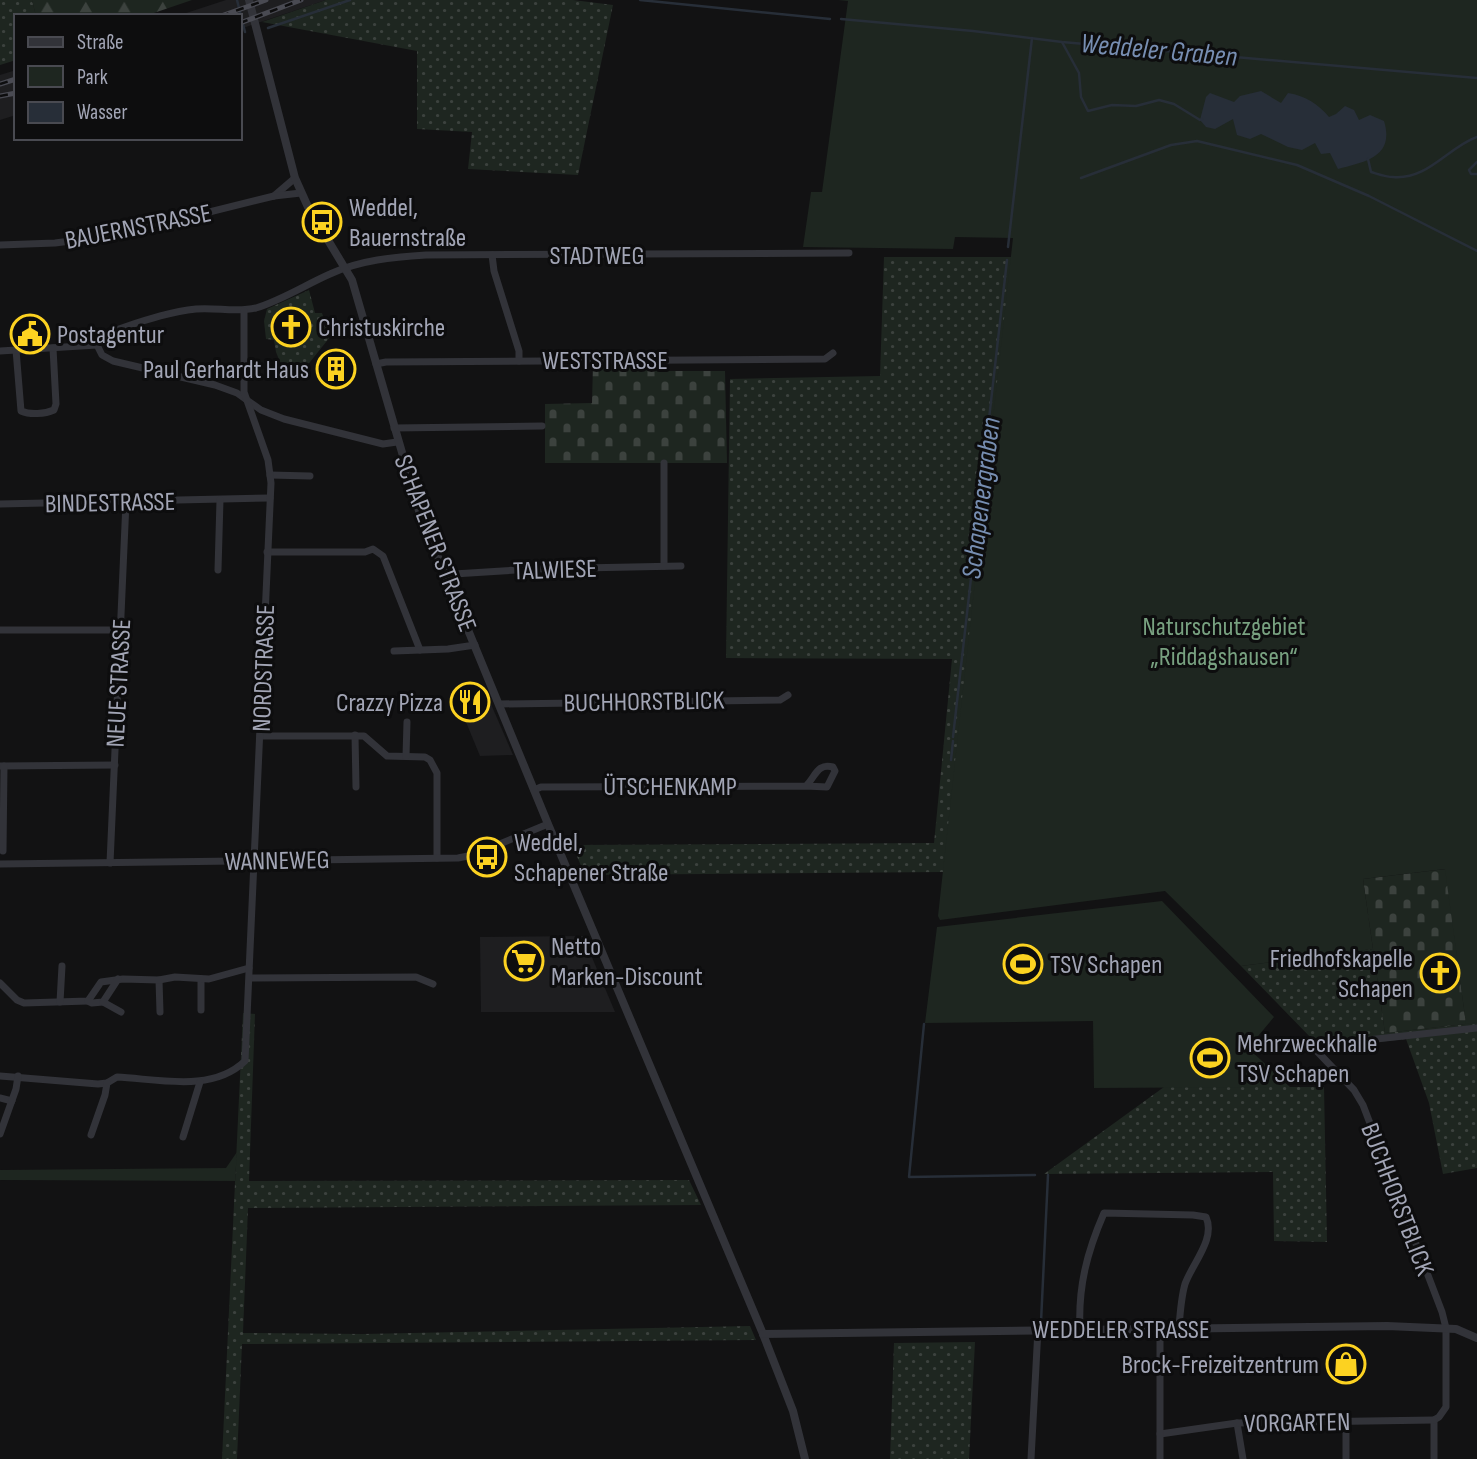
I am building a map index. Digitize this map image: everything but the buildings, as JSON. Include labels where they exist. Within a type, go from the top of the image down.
[{"type":"street","name":"SCHAPENER STRASSE","points":[[249,0],[295,178],[301,193],[346,268],[357,294],[419,512],[764,1334],[793,1411],[805,1459]]},
{"type":"street","name":"BAUERNSTRASSE","points":[[274,196],[295,178]]},
{"type":"street","name":"BAUERNSTRASSE","points":[[0,246],[55,243],[117,235],[274,196],[301,193]]},
{"type":"street","name":"STADTWEG","points":[[244,311],[266,305],[346,268],[366,262],[414,256],[849,253]]},
{"type":"street","points":[[492,255],[494,271],[519,351],[519,361]]},
{"type":"street","points":[[97,345],[106,333],[184,310],[244,311]]},
{"type":"street","name":"NORDSTRASSE","points":[[200,1082],[229,1073],[245,1061],[250,978],[270,475],[268,460],[246,400],[243,384],[244,311]]},
{"type":"street","points":[[0,351],[97,345]]},
{"type":"street","points":[[97,345],[102,355],[113,361],[237,393],[261,410],[284,419],[383,444],[397,442]]},
{"type":"street","points":[[16,350],[20,411],[48,412],[54,410],[56,404],[53,348]]},
{"type":"street","name":"WESTSTRASSE","points":[[376,364],[825,359],[832,353]]},
{"type":"street","points":[[394,428],[542,426]]},
{"type":"street","points":[[664,463],[664,566]]},
{"type":"street","points":[[270,475],[310,475]]},
{"type":"street","name":"BINDESTRASSE","points":[[0,504],[270,498]]},
{"type":"street","points":[[218,570],[220,500]]},
{"type":"street","name":"NEUE STRASSE","points":[[110,863],[126,502]]},
{"type":"street","points":[[267,552],[365,552],[373,549],[383,556],[421,650]]},
{"type":"street","name":"TALWIESE","points":[[446,577],[454,574],[532,569],[681,566]]},
{"type":"street","points":[[0,630],[121,630]]},
{"type":"street","points":[[394,651],[475,645]]},
{"type":"street","name":"BUCHHORSTBLICK","points":[[500,704],[780,699],[788,695]]},
{"type":"street","points":[[406,756],[407,722]]},
{"type":"street","points":[[355,735],[356,787]]},
{"type":"street","points":[[260,736],[363,736],[387,756],[425,757],[437,773],[437,858]]},
{"type":"street","points":[[3,851],[2,766],[115,765]]},
{"type":"street","name":"ÜTSCHENKAMP","points":[[534,790],[541,787],[806,786]]},
{"type":"street","name":"WANNEWEG","points":[[0,864],[437,858],[473,855],[548,824]]},
{"type":"street","points":[[60,1002],[62,966]]},
{"type":"street","points":[[88,1001],[101,982],[175,977],[215,978],[249,968]]},
{"type":"street","points":[[250,978],[416,977],[433,984]]},
{"type":"street","points":[[103,1002],[118,979]]},
{"type":"street","points":[[201,979],[201,1010]]},
{"type":"street","points":[[159,980],[160,1012]]},
{"type":"street","points":[[0,983],[17,1000],[24,1003],[103,1002],[121,1012]]},
{"type":"street","name":"BUCHHORSTBLICK","points":[[1446,1328],[1363,1105],[1354,1090],[1312,1046],[1477,1028]]},
{"type":"street","points":[[0,1076],[107,1083],[117,1077],[200,1082],[183,1137]]},
{"type":"street","points":[[0,1134],[18,1076]]},
{"type":"street","points":[[91,1135],[107,1083]]},
{"type":"street","points":[[0,1098],[12,1101]]},
{"type":"street","points":[[1080,1329],[1083,1273],[1092,1240],[1104,1213],[1193,1214],[1206,1217],[1208,1227],[1203,1247],[1185,1285],[1179,1328]]},
{"type":"street","points":[[1160,1328],[1160,1459]]},
{"type":"street","points":[[1434,1459],[1434,1420],[1439,1418],[1446,1407],[1446,1328]]},
{"type":"street","name":"WEDDELER STRASSE","points":[[764,1334],[1038,1329],[1446,1328],[1456,1329],[1477,1338]]},
{"type":"street","points":[[1031,1459],[1038,1329]]},
{"type":"street","name":"VORGARTEN","points":[[1160,1434],[1237,1423],[1434,1420]]},
{"type":"street","points":[[1346,1422],[1346,1459]]},
{"type":"street","points":[[1237,1423],[1243,1459]]},
{"type":"shaded area","points":[[226,0],[326,0],[242,28],[242,14],[183,14]]},
{"type":"shaded area","points":[[14,71],[14,116],[0,120],[0,75]]},
{"type":"shaded area","points":[[454,693],[487,695],[513,755],[480,756]]},
{"type":"shaded area","points":[[583,936],[615,1012],[481,1012],[480,937]]},
{"type":"green space","points":[[0,0],[32,0],[36,14],[14,14],[14,61],[0,65]]},
{"type":"green space","points":[[32,0],[192,0],[151,14],[36,14]]},
{"type":"green space","points":[[326,0],[573,0],[613,5],[578,175],[468,169],[472,132],[417,129],[417,51],[262,22]]},
{"type":"green space","name":"Naturschutzgebiet „Riddagshausen“","points":[[838,0],[1477,0],[1477,1022],[1466,1024],[1445,869],[1363,879],[1373,949],[1241,966],[1165,891],[940,920],[938,916],[1013,238],[955,237],[953,249],[803,247],[811,192],[822,192],[848,1]]},
{"type":"green space","points":[[884,257],[1011,257],[1168,889],[942,872],[585,875],[572,845],[934,843],[952,659],[726,658],[730,379],[880,376]]},
{"type":"green space","points":[[309,290],[315,313],[322,313],[330,337],[306,367],[299,363],[297,367],[280,362],[274,340],[266,339],[264,321],[267,309]]},
{"type":"green space","points":[[593,364],[664,364],[665,371],[725,371],[727,463],[545,463],[545,404],[592,403]]},
{"type":"green space","points":[[1477,865],[1477,1168],[1443,1174],[1429,1103],[1406,1039],[1324,1048],[1241,966],[1373,949],[1385,1033],[1465,1024]]},
{"type":"green space","points":[[1446,869],[1466,1024],[1385,1033],[1363,879]]},
{"type":"green space","points":[[1162,901],[1274,1017],[1248,1048],[1290,1087],[1094,1088],[1093,1021],[925,1023],[937,927]]},
{"type":"green space","points":[[243,1013],[255,1014],[249,1181],[689,1180],[701,1205],[248,1208],[243,1333],[363,1334],[750,1326],[756,1340],[242,1344],[237,1459],[222,1459]]},
{"type":"green space","points":[[1164,1087],[1324,1087],[1327,1242],[1274,1241],[1273,1172],[1044,1174]]},
{"type":"green space","points":[[237,1152],[235,1181],[0,1180],[0,1170],[226,1168]]},
{"type":"green space","points":[[975,1342],[969,1459],[890,1459],[894,1343]]},
{"type":"water","points":[[1261,91],[1281,103],[1288,93],[1306,98],[1329,117],[1345,106],[1354,110],[1359,120],[1370,115],[1384,121],[1385,143],[1375,156],[1338,169],[1330,153],[1321,154],[1315,143],[1302,150],[1288,147],[1261,134],[1250,139],[1237,135],[1233,119],[1215,129],[1206,127],[1200,120],[1206,97],[1210,93],[1234,102],[1240,96]]},
{"type":"waterway","name":"Weddeler Graben","points":[[237,0],[240,14]]},
{"type":"waterway","name":"Weddeler Graben","points":[[268,28],[350,0]]},
{"type":"waterway","name":"Weddeler Graben","points":[[640,0],[830,19]]},
{"type":"waterway","name":"Weddeler Graben","points":[[841,19],[1062,42],[1477,78]]},
{"type":"waterway","name":"Weddeler Graben","points":[[242,20],[245,32]]},
{"type":"waterway","name":"Schapenergraben","points":[[1008,247],[1032,38]]},
{"type":"waterway","points":[[1062,42],[1079,73],[1081,97],[1088,111],[1112,105],[1136,106],[1159,100],[1174,104],[1202,119]]},
{"type":"waterway","points":[[1368,159],[1371,172],[1390,177],[1405,177],[1427,169],[1477,137]]},
{"type":"waterway","points":[[1081,178],[1171,145],[1197,141],[1297,165],[1369,196],[1477,251]]},
{"type":"waterway","points":[[1477,162],[1469,170],[1471,174],[1477,174]]},
{"type":"waterway","name":"Schapenergraben","points":[[953,737],[1007,260]]},
{"type":"waterway","name":"Schapenergraben","points":[[951,760],[953,741]]},
{"type":"waterway","name":"Schapenergraben","points":[[924,1024],[909,1177],[1035,1175]]},
{"type":"waterway","name":"Schapenergraben","points":[[1041,1322],[1048,1175]]},
{"type":"railway","points":[[227,14],[266,0]]},
{"type":"railway","points":[[242,22],[301,0]]},
{"type":"railway","points":[[0,84],[14,80]]},
{"type":"railway","points":[[0,96],[14,93]]},
{"type":"place","name":"Weddel, Bauernstraße","points":[[322,222]]},
{"type":"place","name":"Christuskirche","points":[[291,327]]},
{"type":"place","name":"Postagentur","points":[[30,334]]},
{"type":"place","name":"Paul Gerhardt Haus","points":[[336,369]]},
{"type":"place","name":"Crazzy Pizza","points":[[470,702]]},
{"type":"place","name":"Weddel, Schapener Straße","points":[[487,857]]},
{"type":"place","name":"Netto Marken-Discount","points":[[524,961]]},
{"type":"place","name":"TSV Schapen","points":[[1023,964]]},
{"type":"place","name":"Friedhofskapelle Schapen","points":[[1440,973]]},
{"type":"place","name":"Mehrzweckhalle TSV Schapen","points":[[1210,1058]]},
{"type":"place","name":"Brock-Freizeitzentrum","points":[[1346,1364]]}]
